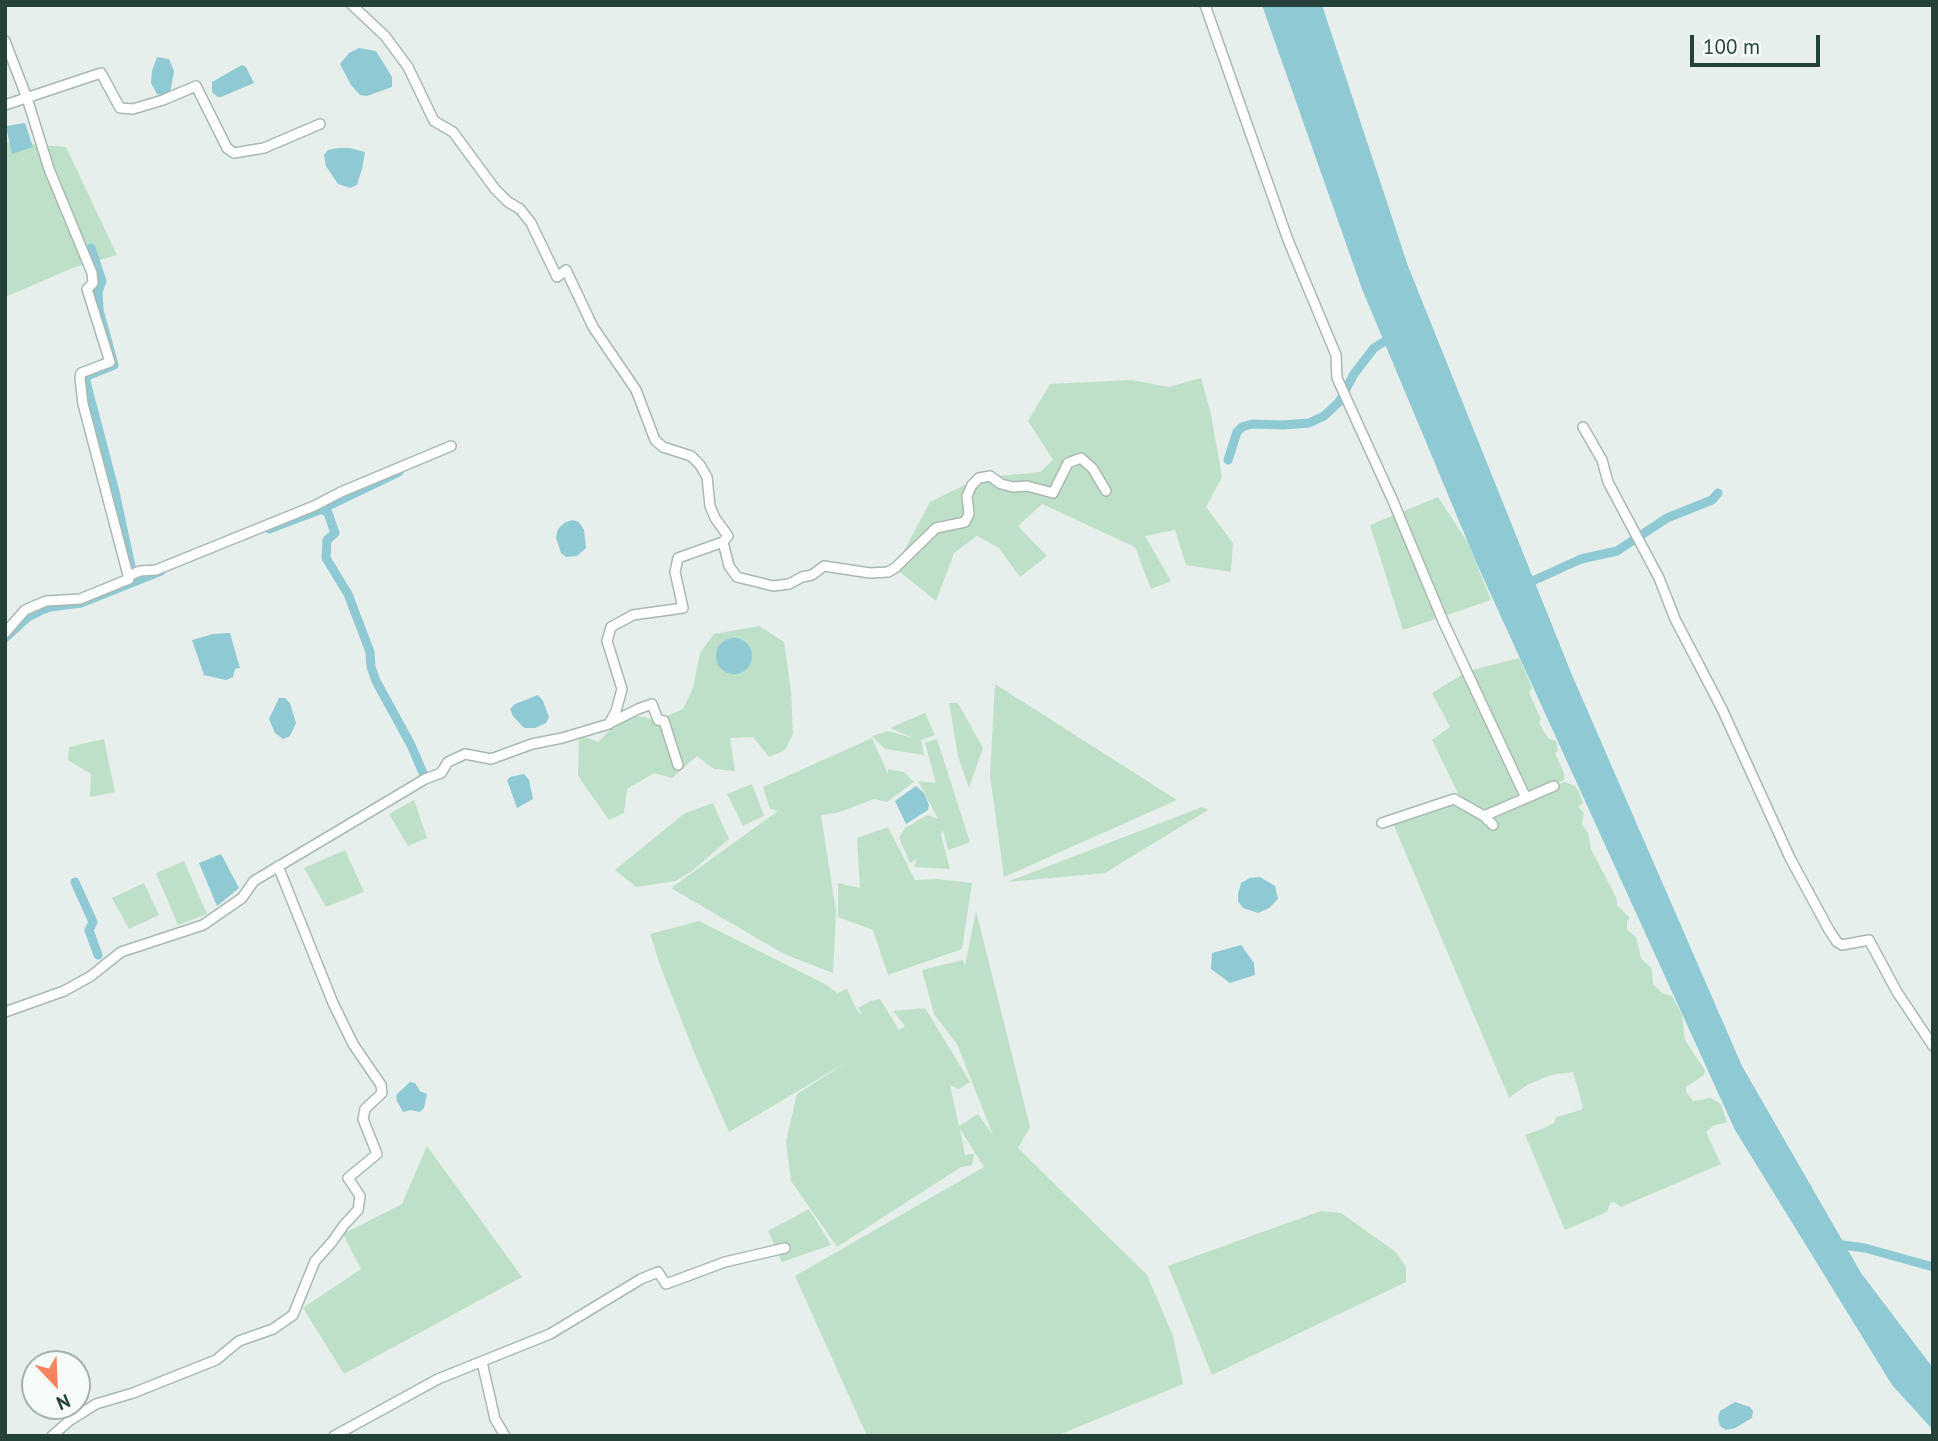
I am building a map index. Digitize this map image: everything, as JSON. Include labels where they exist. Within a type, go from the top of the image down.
[{"type":"street","points":[[352,5],[385,36],[408,67],[434,121],[453,132],[495,189],[520,209],[539,236],[557,277],[566,270],[593,327],[636,390],[655,440],[663,447],[691,456],[707,477],[710,506],[728,536],[723,542],[678,558],[675,572],[683,608],[634,615],[611,627],[607,641],[622,689],[609,724]]},
{"type":"street","points":[[1205,5],[1288,240],[1336,355],[1337,378],[1443,621],[1526,798]]},
{"type":"street","points":[[5,41],[27,98],[49,169],[92,273],[93,283],[87,289],[110,362],[81,373],[83,404],[129,576]]},
{"type":"street","points":[[5,105],[101,73],[121,108],[133,109],[196,86],[227,148],[234,152],[264,148],[320,124]]},
{"type":"street","points":[[1583,427],[1602,460],[1608,482],[1659,578],[1675,619],[1722,709],[1790,858],[1837,943],[1842,946],[1869,940],[1897,992],[1933,1046]]},
{"type":"street","points":[[5,633],[25,610],[46,601],[80,598],[129,579],[129,576],[140,571],[156,570],[314,506],[451,446]]},
{"type":"street","points":[[723,542],[730,566],[737,577],[755,583],[774,586],[789,584],[812,575],[824,566],[878,574],[895,568],[936,528],[965,522],[969,514],[967,496],[979,478],[990,476],[1013,487],[1027,486],[1053,493],[1068,463],[1081,458],[1093,469],[1106,491]]},
{"type":"street","points":[[5,1012],[64,991],[91,976],[121,952],[203,925],[242,898],[254,881],[384,806],[425,779],[441,773],[448,762],[465,754],[491,759],[532,744],[609,724],[652,704],[658,720],[664,721],[678,765]]},
{"type":"street","points":[[1483,816],[1554,786]]},
{"type":"street","points":[[1382,823],[1454,799],[1493,825]]},
{"type":"street","points":[[56,1434],[69,1421],[96,1405],[216,1360],[239,1341],[273,1329],[293,1315],[315,1261],[358,1210],[359,1196],[348,1178],[377,1154],[362,1119],[365,1109],[382,1093],[381,1084],[353,1044],[333,1003],[278,866]]},
{"type":"street","points":[[334,1436],[438,1379],[550,1334],[641,1279],[658,1272],[666,1283],[725,1262],[785,1248]]},
{"type":"street","points":[[482,1362],[495,1419],[505,1436]]},
{"type":"green space","points":[[5,142],[66,147],[117,255],[75,267],[5,297]]},
{"type":"green space","points":[[1201,378],[1211,414],[1222,477],[1206,507],[1233,543],[1231,572],[1186,565],[1175,530],[1145,536],[1171,581],[1151,589],[1135,547],[1042,504],[1018,526],[1047,556],[1020,577],[999,548],[977,536],[954,553],[936,601],[895,568],[930,502],[979,478],[1040,472],[1053,460],[1028,421],[1050,384],[1131,380],[1169,387]]},
{"type":"green space","points":[[1438,497],[1468,543],[1491,600],[1403,630],[1370,525]]},
{"type":"green space","points":[[759,626],[784,642],[791,691],[793,734],[785,750],[769,757],[753,737],[730,738],[735,771],[714,769],[697,756],[672,778],[654,773],[627,789],[624,813],[609,820],[578,776],[579,735],[598,742],[626,714],[658,720],[683,709],[693,688],[700,653],[714,634]]},
{"type":"green space","points":[[1519,658],[1532,687],[1529,693],[1541,719],[1539,723],[1548,738],[1556,741],[1558,751],[1555,753],[1564,773],[1564,780],[1527,795],[1468,671]]},
{"type":"green space","points":[[1466,672],[1524,797],[1484,814],[1457,798],[1458,794],[1432,740],[1450,727],[1432,693]]},
{"type":"green space","points":[[995,684],[1177,800],[1004,877],[990,776]]},
{"type":"green space","points":[[949,703],[958,703],[983,748],[969,788],[958,756]]},
{"type":"green space","points":[[925,713],[935,735],[921,740],[924,755],[885,749],[872,736],[888,731],[913,738],[890,728]]},
{"type":"green space","points":[[872,738],[888,774],[888,769],[904,772],[914,782],[887,802],[874,799],[837,813],[821,815],[836,911],[833,973],[784,954],[671,888],[778,811],[770,809],[763,787]]},
{"type":"green space","points":[[104,739],[115,792],[90,797],[91,774],[68,760],[69,747]]},
{"type":"green space","points":[[937,739],[970,842],[948,850],[943,830],[941,835],[950,869],[914,867],[917,859],[910,863],[899,838],[905,828],[927,815],[938,819],[918,781],[936,783],[925,743]]},
{"type":"green space","points":[[1564,782],[1575,786],[1579,792],[1583,803],[1578,806],[1584,813],[1582,824],[1588,833],[1591,849],[1616,897],[1617,905],[1630,918],[1627,921],[1627,930],[1636,937],[1641,958],[1652,969],[1653,984],[1662,993],[1672,996],[1682,1015],[1685,1040],[1705,1070],[1704,1075],[1686,1087],[1686,1092],[1693,1101],[1710,1098],[1721,1104],[1727,1122],[1713,1126],[1706,1132],[1721,1164],[1621,1207],[1614,1202],[1610,1203],[1607,1212],[1565,1230],[1525,1135],[1554,1123],[1556,1117],[1581,1110],[1583,1107],[1573,1072],[1551,1075],[1527,1085],[1509,1098],[1392,821],[1454,800],[1486,816]]},
{"type":"green space","points":[[752,784],[764,816],[743,826],[727,794]]},
{"type":"green space","points":[[414,800],[427,838],[408,846],[389,814]]},
{"type":"green space","points":[[713,803],[729,839],[692,871],[676,881],[636,887],[615,870],[685,813]]},
{"type":"green space","points":[[1202,807],[1208,810],[1105,873],[1007,882]]},
{"type":"green space","points":[[888,827],[915,880],[938,879],[972,883],[962,949],[888,975],[873,930],[838,917],[838,883],[860,888],[857,838]]},
{"type":"green space","points":[[345,850],[364,892],[326,907],[304,868]]},
{"type":"green space","points":[[184,861],[207,914],[178,925],[156,873]]},
{"type":"green space","points":[[144,883],[159,915],[129,929],[112,898]]},
{"type":"green space","points":[[976,911],[1030,1127],[1018,1148],[1147,1275],[1173,1336],[1183,1384],[1056,1436],[867,1436],[795,1276],[984,1167],[960,1129],[965,1155],[974,1154],[972,1165],[961,1167],[837,1247],[791,1181],[786,1141],[797,1094],[847,1062],[729,1132],[696,1057],[650,934],[699,921],[827,985],[837,993],[847,989],[857,1010],[863,1016],[858,1008],[880,999],[899,1030],[905,1026],[893,1011],[925,1008],[970,1082],[959,1089],[950,1085],[959,1126],[978,1114],[993,1135],[957,1044],[934,1014],[922,970],[963,960],[965,966]]},
{"type":"green space","points":[[427,1146],[522,1277],[344,1374],[303,1308],[361,1269],[343,1234],[402,1204]]},
{"type":"green space","points":[[809,1209],[831,1245],[782,1262],[768,1231]]},
{"type":"green space","points":[[1321,1211],[1341,1213],[1396,1252],[1406,1267],[1406,1282],[1212,1375],[1168,1266]]},
{"type":"water","points":[[1262,5],[1322,5],[1408,266],[1572,675],[1742,1066],[1861,1273],[1933,1368],[1933,1430],[1892,1385],[1735,1130],[1477,564],[1362,289]]},
{"type":"water","points":[[359,48],[376,51],[392,77],[392,87],[367,96],[360,95],[351,85],[340,64],[349,53]]},
{"type":"water","points":[[157,57],[169,59],[174,71],[170,94],[162,96],[157,94],[151,83]]},
{"type":"water","points":[[242,65],[246,67],[254,83],[221,97],[212,92],[212,82]]},
{"type":"water","points":[[25,123],[33,147],[12,154],[6,126]]},
{"type":"water","points":[[338,148],[365,152],[357,185],[350,188],[338,184],[326,166],[324,155],[328,150]]},
{"type":"water","points":[[572,520],[579,522],[584,530],[586,548],[577,556],[566,557],[561,553],[556,538],[558,529]]},
{"type":"water","points":[[230,633],[240,668],[235,669],[233,677],[226,680],[204,675],[192,640]]},
{"type":"water","points":[[734,638],[746,644],[752,656],[746,668],[734,674],[722,668],[716,656],[722,644]]},
{"type":"water","points":[[538,695],[549,717],[546,723],[535,728],[524,728],[510,709],[515,704]]},
{"type":"water","points":[[279,698],[285,698],[290,703],[296,723],[290,736],[283,739],[275,733],[269,719]]},
{"type":"water","points":[[524,774],[529,780],[533,799],[517,808],[507,780]]},
{"type":"water","points":[[916,786],[924,793],[929,805],[928,810],[906,824],[895,801]]},
{"type":"water","points":[[221,854],[239,888],[217,906],[199,863]]},
{"type":"water","points":[[1260,877],[1275,886],[1278,899],[1269,908],[1258,913],[1243,908],[1238,901],[1238,894],[1241,883]]},
{"type":"water","points":[[1241,945],[1254,963],[1255,975],[1230,983],[1211,969],[1212,953]]},
{"type":"water","points":[[410,1082],[427,1094],[424,1108],[420,1112],[403,1112],[397,1101],[396,1095]]},
{"type":"water","points":[[1735,1402],[1750,1407],[1753,1411],[1752,1418],[1726,1430],[1720,1426],[1720,1411]]},
{"type":"waterway","points":[[91,248],[102,281],[98,292],[99,310],[114,365],[87,376],[86,382],[115,492],[134,580]]},
{"type":"waterway","points":[[1228,460],[1237,432],[1242,427],[1252,424],[1309,423],[1324,416],[1339,402],[1354,374],[1374,348],[1395,335]]},
{"type":"waterway","points":[[322,509],[399,472]]},
{"type":"waterway","points":[[1526,584],[1581,559],[1617,551],[1667,518],[1712,500],[1718,493]]},
{"type":"waterway","points":[[269,529],[322,509],[328,513],[335,533],[327,540],[326,558],[348,594],[370,652],[376,681],[423,773]]},
{"type":"waterway","points":[[5,638],[28,617],[42,610],[81,603],[161,571]]},
{"type":"waterway","points":[[75,882],[93,922],[89,930],[98,955]]},
{"type":"waterway","points":[[1835,1244],[1865,1248],[1933,1267]]}]
